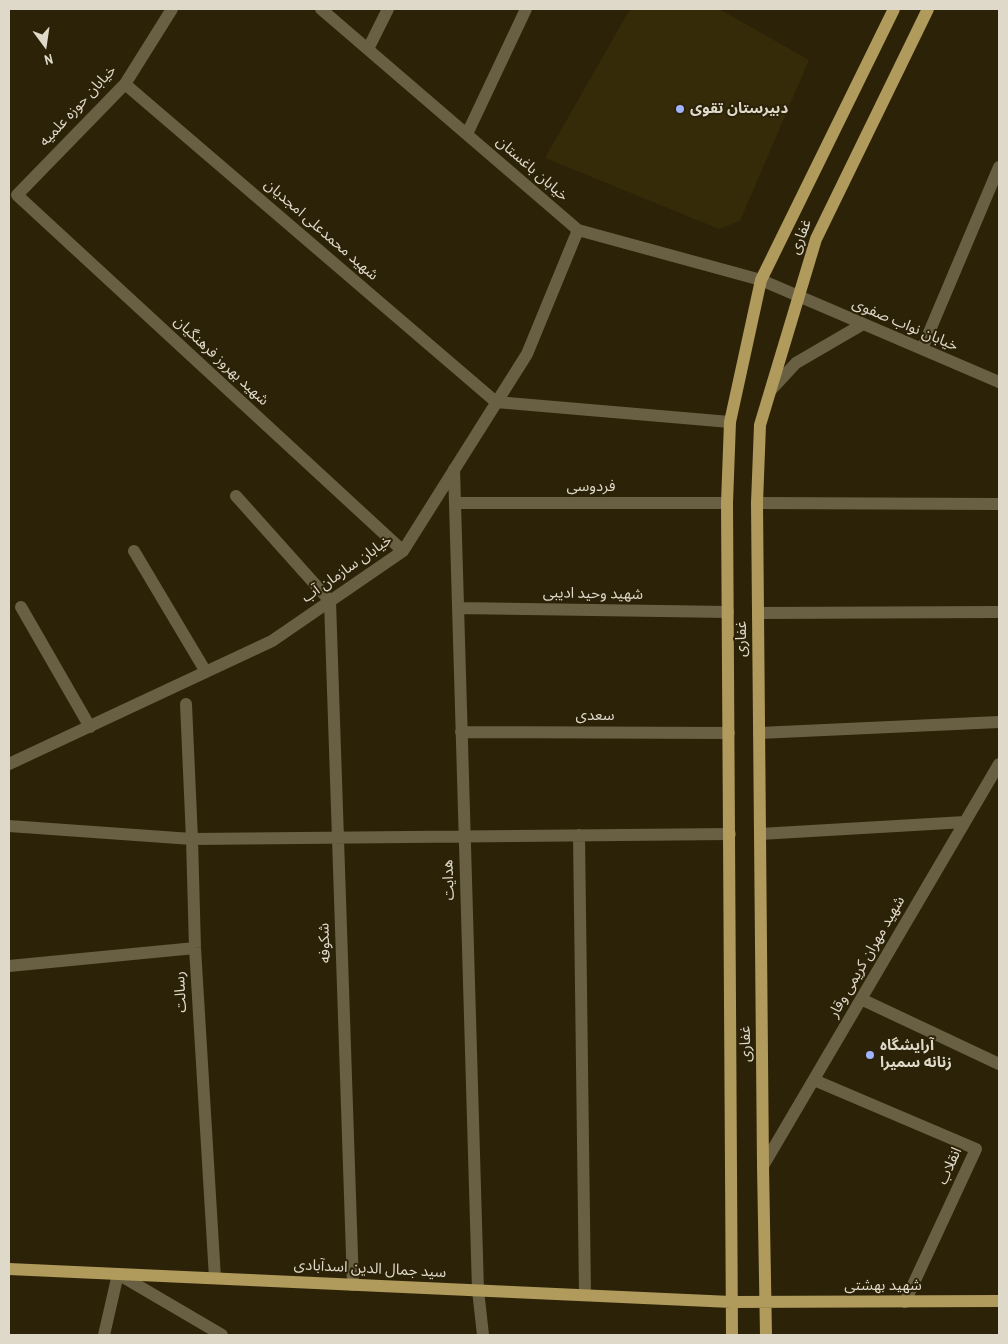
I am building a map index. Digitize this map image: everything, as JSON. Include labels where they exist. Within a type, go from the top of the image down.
[{"type":"main road","name":"غفاری","points":[[732,1335],[727,503],[730,422],[761,280],[894,9]]},
{"type":"main road","name":"غفاری","points":[[766,1335],[757,503],[760,426],[816,239],[928,9]]},
{"type":"main road","name":"سید جمال الدین اسدآبادی","points":[[9,1269],[731,1302]]},
{"type":"main road","name":"شهید بهشتی","points":[[731,1302],[999,1301]]},
{"type":"street","name":"خیابان حوزه علمیه","points":[[17,195],[125,84],[172,9]]},
{"type":"street","name":"خیابان باغستان","points":[[321,9],[578,230],[761,280]]},
{"type":"street","points":[[368,50],[388,9]]},
{"type":"street","points":[[467,134],[526,9]]},
{"type":"street","name":"شهید محمدعلی امجدیان","points":[[125,84],[496,402]]},
{"type":"street","points":[[922,349],[999,167]]},
{"type":"street","name":"شهید بهروز فرهنگیان","points":[[17,195],[404,550]]},
{"type":"street","name":"خیابان سازمان آب","points":[[9,764],[272,641],[404,550],[527,354],[578,230]]},
{"type":"street","name":"خیابان نواب صفوی","points":[[761,280],[999,382]]},
{"type":"street","points":[[771,390],[796,363],[863,324]]},
{"type":"street","points":[[496,402],[730,422]]},
{"type":"street","name":"هدایت","points":[[454,469],[478,1290],[483,1335]]},
{"type":"street","points":[[236,496],[330,601]]},
{"type":"street","name":"فردوسی","points":[[455,503],[727,503]]},
{"type":"street","points":[[757,503],[999,504]]},
{"type":"street","points":[[134,551],[206,672]]},
{"type":"street","name":"شکوفه","points":[[330,601],[353,1285]]},
{"type":"street","points":[[21,607],[90,727]]},
{"type":"street","name":"شهید وحید ادیبی","points":[[458,608],[728,612]]},
{"type":"street","points":[[758,613],[999,612]]},
{"type":"street","name":"رسالت","points":[[186,704],[195,948],[215,1278]]},
{"type":"street","points":[[759,733],[999,722]]},
{"type":"street","name":"سعدی","points":[[461,732],[729,733]]},
{"type":"street","name":"شهید مهران کریمی وقار","points":[[763,1166],[999,764]]},
{"type":"street","points":[[760,834],[965,822]]},
{"type":"street","points":[[9,826],[192,839],[730,834]]},
{"type":"street","points":[[579,835],[585,1295]]},
{"type":"street","points":[[9,966],[195,948]]},
{"type":"street","points":[[861,999],[999,1064]]},
{"type":"street","name":"انقلاب","points":[[814,1080],[976,1149],[905,1302]]},
{"type":"street","points":[[104,1335],[118,1274],[222,1335]]},
{"type":"shaded area","name":"دبیرستان تقوی","points":[[630,9],[719,9],[809,60],[740,221],[719,229],[545,158]]},
{"type":"place","name":"دبیرستان تقوی","points":[[680,109]]},
{"type":"place","name":"آرایشگاه زنانه سمیرا","points":[[870,1055]]}]
